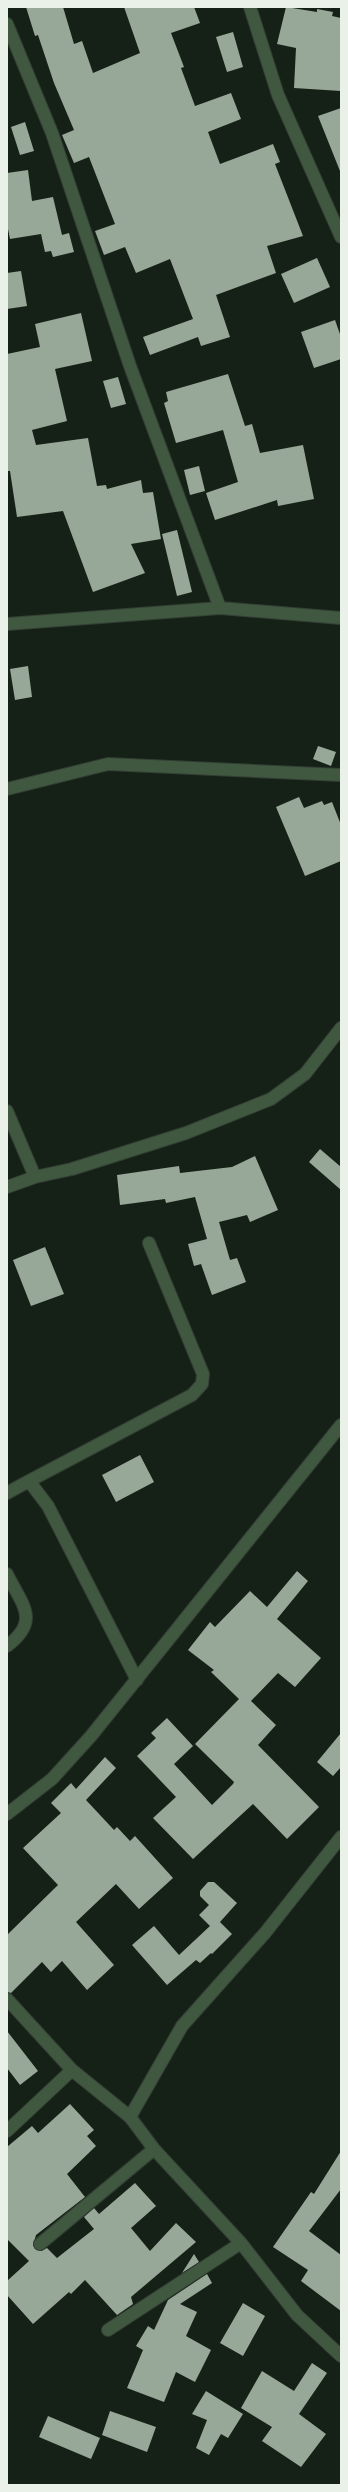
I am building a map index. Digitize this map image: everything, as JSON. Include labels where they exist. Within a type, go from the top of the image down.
[{"type":"street","points":[[250,7],[278,95],[341,237]]},
{"type":"street","points":[[7,24],[52,133],[130,366],[220,608]]},
{"type":"street","points":[[7,624],[220,608],[341,618]]},
{"type":"street","points":[[7,789],[108,764],[341,775]]},
{"type":"street","points":[[7,1188],[35,1177],[72,1169],[186,1133],[271,1099],[305,1074],[341,1028]]},
{"type":"street","points":[[7,1111],[35,1177]]},
{"type":"street","points":[[7,1493],[192,1395],[202,1384],[203,1374],[149,1244]]},
{"type":"street","points":[[7,1814],[52,1779],[92,1736],[341,1425]]},
{"type":"street","points":[[29,1481],[48,1506],[137,1680]]},
{"type":"street","points":[[7,1574],[27,1616],[25,1629],[7,1646]]},
{"type":"street","points":[[130,2117],[182,2026],[265,1933],[341,1837]]},
{"type":"street","points":[[7,1999],[72,2070],[130,2117],[154,2149],[241,2243],[297,2315],[341,2356]]},
{"type":"street","points":[[7,2131],[72,2070]]},
{"type":"street","points":[[40,2244],[154,2149]]},
{"type":"street","points":[[108,2330],[241,2243]]},
{"type":"building","points":[[26,7],[63,7],[74,44],[82,41],[93,73],[140,53],[124,7],[194,7],[200,23],[171,33],[184,67],[181,68],[195,106],[231,93],[241,119],[208,132],[220,164],[273,144],[280,162],[275,164],[303,236],[267,246],[276,273],[216,295],[230,337],[201,346],[198,337],[150,355],[143,337],[193,319],[170,259],[136,273],[125,247],[104,255],[95,231],[115,224],[89,157],[74,163],[62,135],[74,130],[54,83],[38,35],[35,36]]},
{"type":"building","points":[[286,7],[317,12],[317,9],[333,12],[332,16],[341,18],[341,91],[294,88],[296,48],[277,44]]},
{"type":"building","points":[[233,32],[243,67],[227,72],[216,37]]},
{"type":"building","points":[[341,108],[341,171],[340,171],[318,116]]},
{"type":"building","points":[[25,122],[34,151],[20,155],[11,127]]},
{"type":"building","points":[[28,170],[32,201],[53,197],[62,235],[69,233],[74,252],[53,257],[51,251],[45,252],[41,234],[10,239],[7,224],[7,173]]},
{"type":"building","points":[[317,258],[330,287],[294,303],[281,274]]},
{"type":"building","points":[[21,271],[27,306],[7,309],[7,273]]},
{"type":"building","points":[[81,313],[92,361],[55,369],[67,421],[32,430],[36,445],[88,438],[97,486],[106,485],[107,489],[141,480],[143,493],[153,492],[161,539],[131,544],[145,573],[93,592],[63,511],[17,517],[10,471],[7,471],[7,354],[40,347],[35,324]]},
{"type":"building","points":[[335,320],[341,337],[341,359],[314,368],[301,332]]},
{"type":"building","points":[[228,374],[245,426],[252,424],[260,453],[303,445],[314,499],[278,506],[277,500],[215,520],[206,493],[238,482],[223,430],[176,443],[164,403],[168,401],[166,392]]},
{"type":"building","points":[[118,377],[126,404],[111,408],[103,381]]},
{"type":"building","points":[[199,466],[205,491],[190,495],[184,470]]},
{"type":"building","points":[[177,530],[192,592],[177,596],[162,534]]},
{"type":"building","points":[[28,666],[32,697],[15,700],[10,669]]},
{"type":"building","points":[[318,746],[336,752],[331,766],[313,759]]},
{"type":"building","points":[[299,797],[304,808],[322,801],[324,805],[332,802],[341,825],[341,861],[305,876],[276,807]]},
{"type":"building","points":[[320,1149],[341,1167],[341,1190],[309,1162]]},
{"type":"building","points":[[255,1156],[278,1210],[250,1222],[247,1215],[219,1222],[230,1260],[237,1258],[246,1282],[212,1295],[201,1264],[194,1266],[188,1244],[207,1239],[195,1197],[166,1203],[165,1199],[120,1205],[117,1175],[179,1166],[180,1173],[232,1167]]},
{"type":"building","points":[[45,1247],[64,1294],[31,1306],[13,1260]]},
{"type":"building","points":[[140,1455],[154,1482],[116,1502],[102,1475]]},
{"type":"building","points":[[297,1571],[308,1581],[277,1619],[321,1658],[295,1687],[278,1673],[251,1701],[276,1725],[258,1745],[319,1807],[287,1839],[253,1804],[193,1859],[153,1818],[176,1797],[137,1756],[156,1738],[151,1733],[167,1718],[193,1746],[174,1764],[212,1805],[233,1784],[234,1782],[195,1744],[239,1699],[211,1672],[214,1670],[188,1650],[210,1622],[215,1627],[250,1591],[267,1607]]},
{"type":"building","points":[[341,1733],[341,1767],[333,1776],[317,1762]]},
{"type":"building","points":[[105,1757],[116,1768],[86,1800],[114,1830],[117,1827],[130,1841],[135,1836],[173,1878],[139,1909],[116,1884],[76,1922],[114,1965],[87,1990],[62,1961],[51,1972],[42,1962],[11,1993],[7,1992],[7,1935],[58,1885],[23,1848],[61,1813],[51,1803],[71,1783],[76,1789]]},
{"type":"building","points":[[208,1882],[214,1882],[237,1903],[220,1922],[232,1934],[212,1954],[211,1953],[200,1963],[196,1960],[167,1985],[132,1945],[154,1926],[179,1955],[210,1926],[199,1915],[209,1905],[200,1896],[200,1891]]},
{"type":"building","points":[[7,2031],[38,2071],[20,2085],[7,2068]]},
{"type":"building","points":[[70,2104],[94,2130],[87,2136],[96,2146],[67,2174],[85,2197],[36,2235],[33,2245],[35,2249],[41,2251],[47,2248],[57,2258],[94,2229],[84,2217],[94,2208],[99,2214],[135,2183],[156,2206],[131,2228],[150,2251],[176,2223],[196,2242],[131,2297],[133,2304],[117,2315],[85,2280],[71,2294],[69,2292],[33,2324],[7,2295],[7,2281],[29,2261],[7,2239],[7,2147],[32,2126],[38,2133]]},
{"type":"building","points":[[341,2151],[341,2189],[309,2231],[341,2255],[341,2311],[301,2281],[308,2270],[273,2247],[311,2192],[314,2194]]},
{"type":"building","points":[[194,2254],[199,2262],[182,2273]]},
{"type":"building","points":[[207,2274],[212,2283],[180,2304],[197,2312],[186,2336],[211,2350],[195,2382],[176,2372],[164,2402],[127,2388],[143,2350],[136,2346],[148,2326],[154,2330],[168,2300]]},
{"type":"building","points":[[243,2303],[265,2316],[243,2356],[220,2343]]},
{"type":"building","points":[[312,2363],[327,2373],[299,2414],[326,2434],[301,2467],[262,2441],[272,2427],[241,2408],[262,2371],[294,2391]]},
{"type":"building","points":[[206,2391],[243,2414],[228,2438],[221,2434],[209,2455],[196,2448],[207,2420],[192,2414]]},
{"type":"building","points":[[110,2411],[156,2427],[147,2452],[102,2435]]},
{"type":"building","points":[[48,2416],[100,2438],[91,2459],[39,2437]]}]
